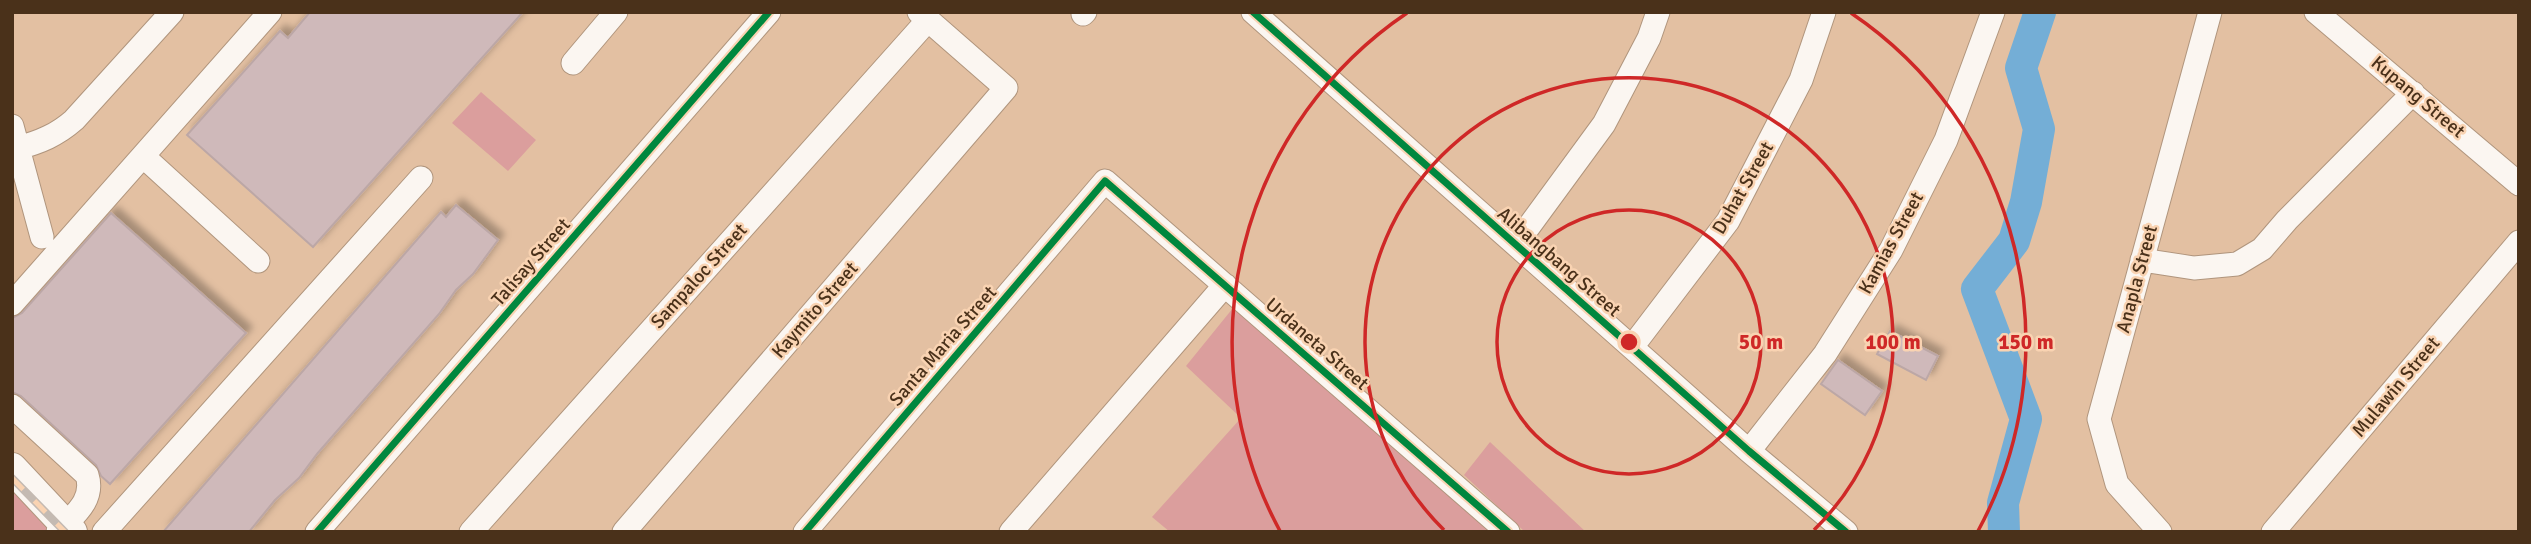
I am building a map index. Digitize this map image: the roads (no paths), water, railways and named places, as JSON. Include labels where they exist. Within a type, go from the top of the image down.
[{"type":"main road","points":[[12,468],[61,530]]},
{"type":"main road","points":[[12,498],[61,530]]},
{"type":"street","points":[[18,148],[60,133],[172,12]]},
{"type":"street","points":[[12,304],[270,12]]},
{"type":"street","points":[[573,63],[616,12]]},
{"type":"street","name":"Talisay Street","points":[[317,532],[769,12]]},
{"type":"street","name":"Alibangbang Street","points":[[1253,12],[1281,21],[1516,244],[1749,451],[1846,532]]},
{"type":"street","points":[[1516,244],[1604,124],[1649,38],[1657,12]]},
{"type":"street","name":"Duhat Street","points":[[1632,347],[1728,221],[1801,80],[1824,12]]},
{"type":"street","name":"Kamias Street","points":[[1749,451],[1825,354],[1891,250],[1946,140],[1993,12]]},
{"type":"street","name":"Anapla Street","points":[[2160,532],[2117,484],[2099,419],[2210,12]]},
{"type":"street","name":"Kupang Street","points":[[2316,12],[2519,184]]},
{"type":"street","name":"Kaymito Street","points":[[624,532],[1006,88],[924,16]]},
{"type":"street","name":"Sampaloc Street","points":[[471,532],[924,16]]},
{"type":"street","points":[[2142,260],[2194,268],[2237,264],[2262,249],[2287,220],[2413,93]]},
{"type":"street","points":[[12,126],[42,237]]},
{"type":"street","points":[[144,156],[258,261]]},
{"type":"street","points":[[104,532],[421,178]]},
{"type":"street","name":"Urdaneta Street","points":[[1105,181],[1508,532]]},
{"type":"street","name":"Santa Maria Street","points":[[813,529],[1105,181]]},
{"type":"street","name":"Mulawin Street","points":[[2273,532],[2519,242]]},
{"type":"street","points":[[1011,532],[1225,285]]},
{"type":"street","points":[[12,406],[87,475],[90,487],[88,497],[61,530]]},
{"type":"waterway","points":[[2004,532],[2003,503],[2026,419],[1977,289],[2014,241],[2026,202],[2039,129],[2021,68],[2040,12]]},
{"type":"railway","points":[[12,478],[65,532]]}]
